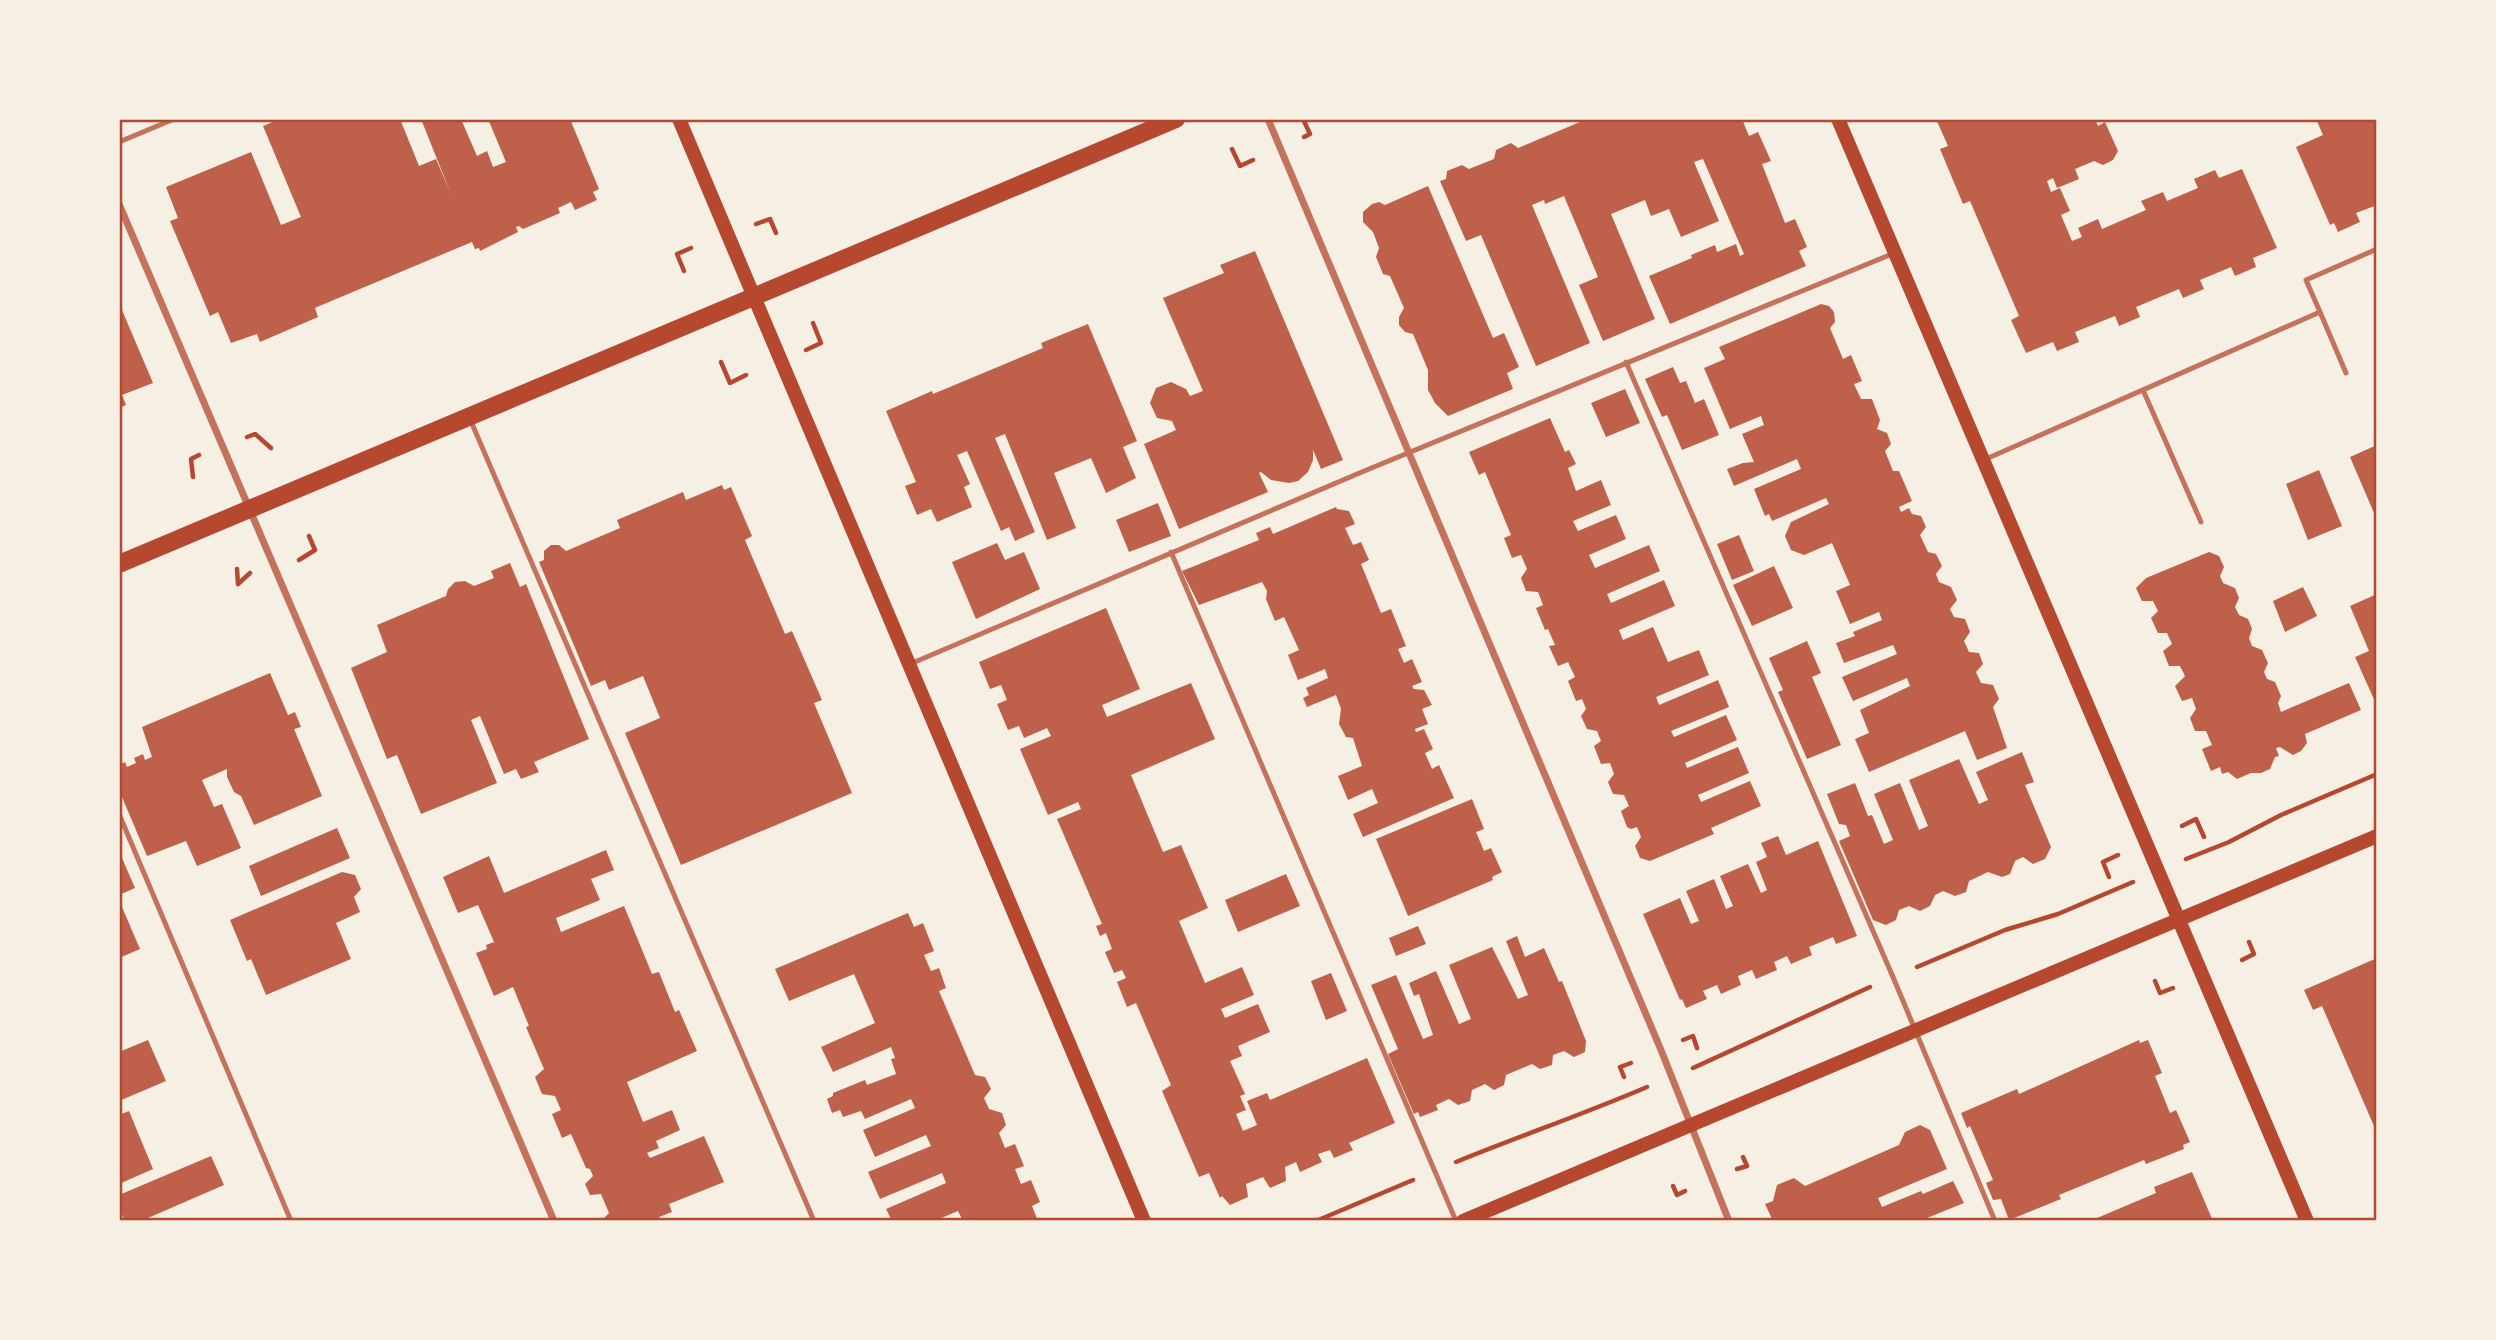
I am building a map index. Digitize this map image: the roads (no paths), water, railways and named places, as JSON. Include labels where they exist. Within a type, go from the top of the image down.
[{"type":"main road","points":[[679,119],[1144,1221]]},
{"type":"main road","points":[[119,564],[1176,119]]},
{"type":"main road","points":[[1838,119],[2307,1221]]},
{"type":"main road","points":[[1463,1221],[2377,836]]},
{"type":"street","points":[[1268,119],[1411,452],[1672,1077],[1729,1221]]},
{"type":"street","points":[[119,204],[554,1221]]},
{"type":"lane","points":[[119,142],[174,119]]},
{"type":"lane","points":[[2346,373],[2306,280],[2377,249]]},
{"type":"lane","points":[[910,664],[1171,552],[1895,252]]},
{"type":"lane","points":[[1983,460],[2320,312]]},
{"type":"lane","points":[[1626,362],[1996,1221]]},
{"type":"lane","points":[[2143,390],[2201,522]]},
{"type":"lane","points":[[468,416],[814,1221]]},
{"type":"lane","points":[[1171,552],[1456,1221]]},
{"type":"lane","points":[[119,814],[291,1221]]}]
